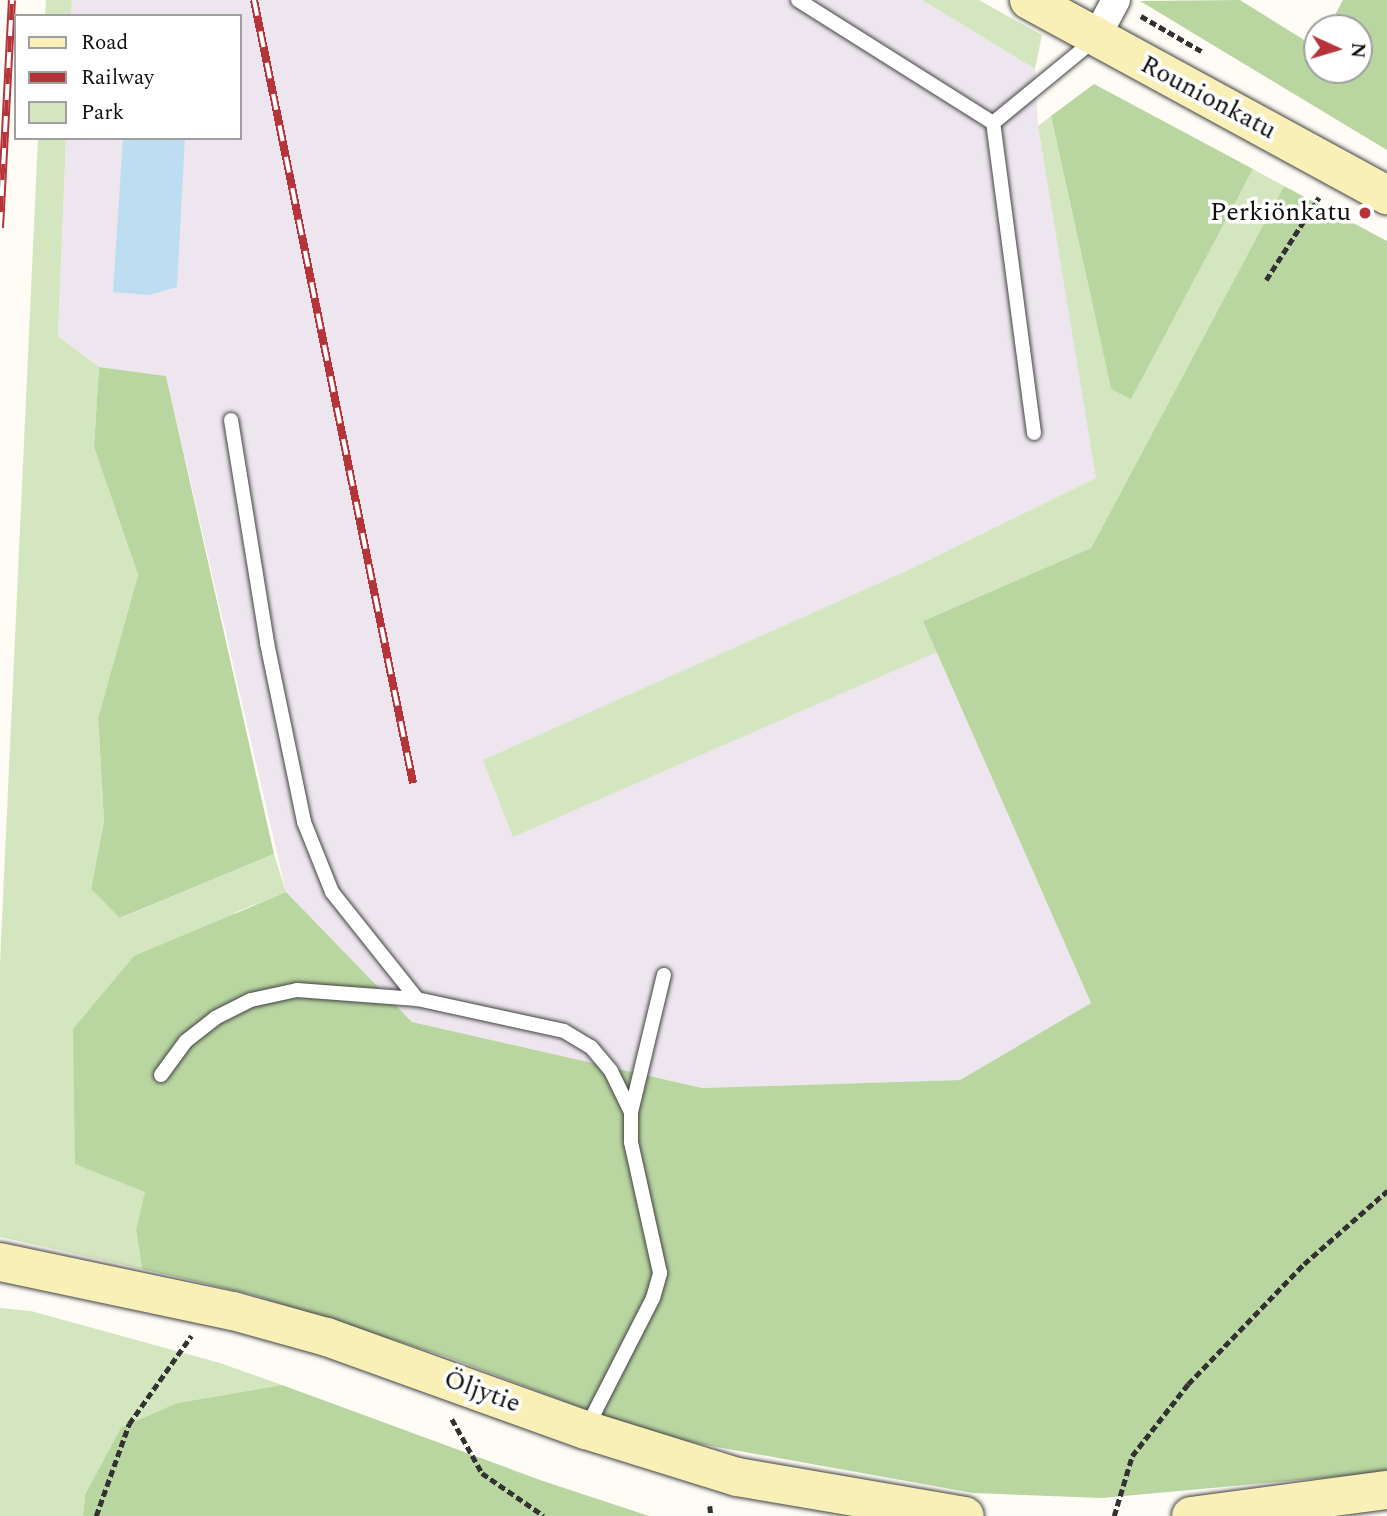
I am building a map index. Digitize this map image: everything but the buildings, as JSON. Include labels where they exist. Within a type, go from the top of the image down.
[{"type":"main road","name":"Rounionkatu","points":[[1029,0],[1387,195]]},
{"type":"main road","name":"Öljytie","points":[[0,1262],[233,1311],[327,1337],[586,1430],[737,1477],[965,1516]]},
{"type":"main road","points":[[1191,1516],[1387,1490]]},
{"type":"street","points":[[1095,38],[1116,0]]},
{"type":"lane","points":[[798,0],[993,123]]},
{"type":"lane","points":[[993,123],[1095,38]]},
{"type":"lane","points":[[993,123],[1034,433]]},
{"type":"lane","points":[[230,420],[267,643],[304,822],[332,892],[417,999]]},
{"type":"lane","points":[[586,1430],[653,1298],[660,1273],[631,1142],[631,1112],[664,975]]},
{"type":"lane","points":[[161,1074],[186,1041],[215,1018],[251,1000],[310,990],[417,999],[564,1031],[591,1046],[611,1072],[631,1112]]},
{"type":"path","points":[[1266,280],[1323,190]]},
{"type":"path","points":[[1114,1516],[1132,1456],[1188,1384],[1304,1264],[1387,1191]]},
{"type":"path","points":[[96,1516],[130,1424],[192,1335]]},
{"type":"path","points":[[450,1416],[482,1473],[540,1515]]},
{"type":"path","points":[[710,1506],[711,1516]]},
{"type":"shaded area","points":[[72,0],[922,0],[1035,69],[1038,126],[1097,478],[902,573],[1091,1003],[960,1080],[702,1088],[412,1022],[286,892],[166,376],[99,367],[58,336],[66,140],[242,140],[242,14],[71,14]]},
{"type":"green space","points":[[46,0],[72,0],[71,14],[45,14]]},
{"type":"green space","points":[[922,0],[979,0],[1042,35],[1035,69]]},
{"type":"green space","points":[[1240,0],[1303,39],[1303,84],[1373,84],[1373,14],[1336,14],[1343,0],[1387,0],[1387,150],[1140,1]]},
{"type":"green space","points":[[1094,84],[1253,169],[1131,399],[1111,389],[1051,116]]},
{"type":"green space","points":[[1051,116],[1111,389],[1131,398],[1253,169],[1284,186],[1091,548],[923,621],[937,652],[513,837],[483,760],[902,573],[1096,478],[1038,126]]},
{"type":"green space","points":[[38,140],[66,140],[58,336],[99,367],[94,447],[138,575],[98,718],[104,821],[91,889],[121,918],[274,854],[286,892],[234,913],[136,1230],[142,1269],[0,1237],[0,963]]},
{"type":"green space","points":[[1284,186],[1387,241],[1387,1472],[1102,1498],[973,1493],[656,1436],[453,1359],[250,1294],[142,1269],[136,1230],[145,1192],[75,1164],[73,1029],[134,956],[286,892],[412,1022],[702,1088],[960,1080],[1091,1003],[923,621],[1091,548]]},
{"type":"green space","points":[[99,367],[166,376],[274,854],[120,918],[91,889],[104,821],[98,718],[138,575],[94,447]]},
{"type":"green space","points":[[0,1308],[31,1311],[220,1363],[282,1385],[177,1403],[85,1495],[83,1516],[0,1516]]},
{"type":"green space","points":[[282,1385],[543,1481],[649,1516],[83,1516],[85,1495],[121,1428],[177,1403]]},
{"type":"water","points":[[123,140],[185,140],[177,287],[149,295],[113,292]]},
{"type":"railway","points":[[0,228],[12,0]]},
{"type":"railway","points":[[254,0],[413,783]]},
{"type":"place","name":"Perkiönkatu","points":[[1365,213]]}]
